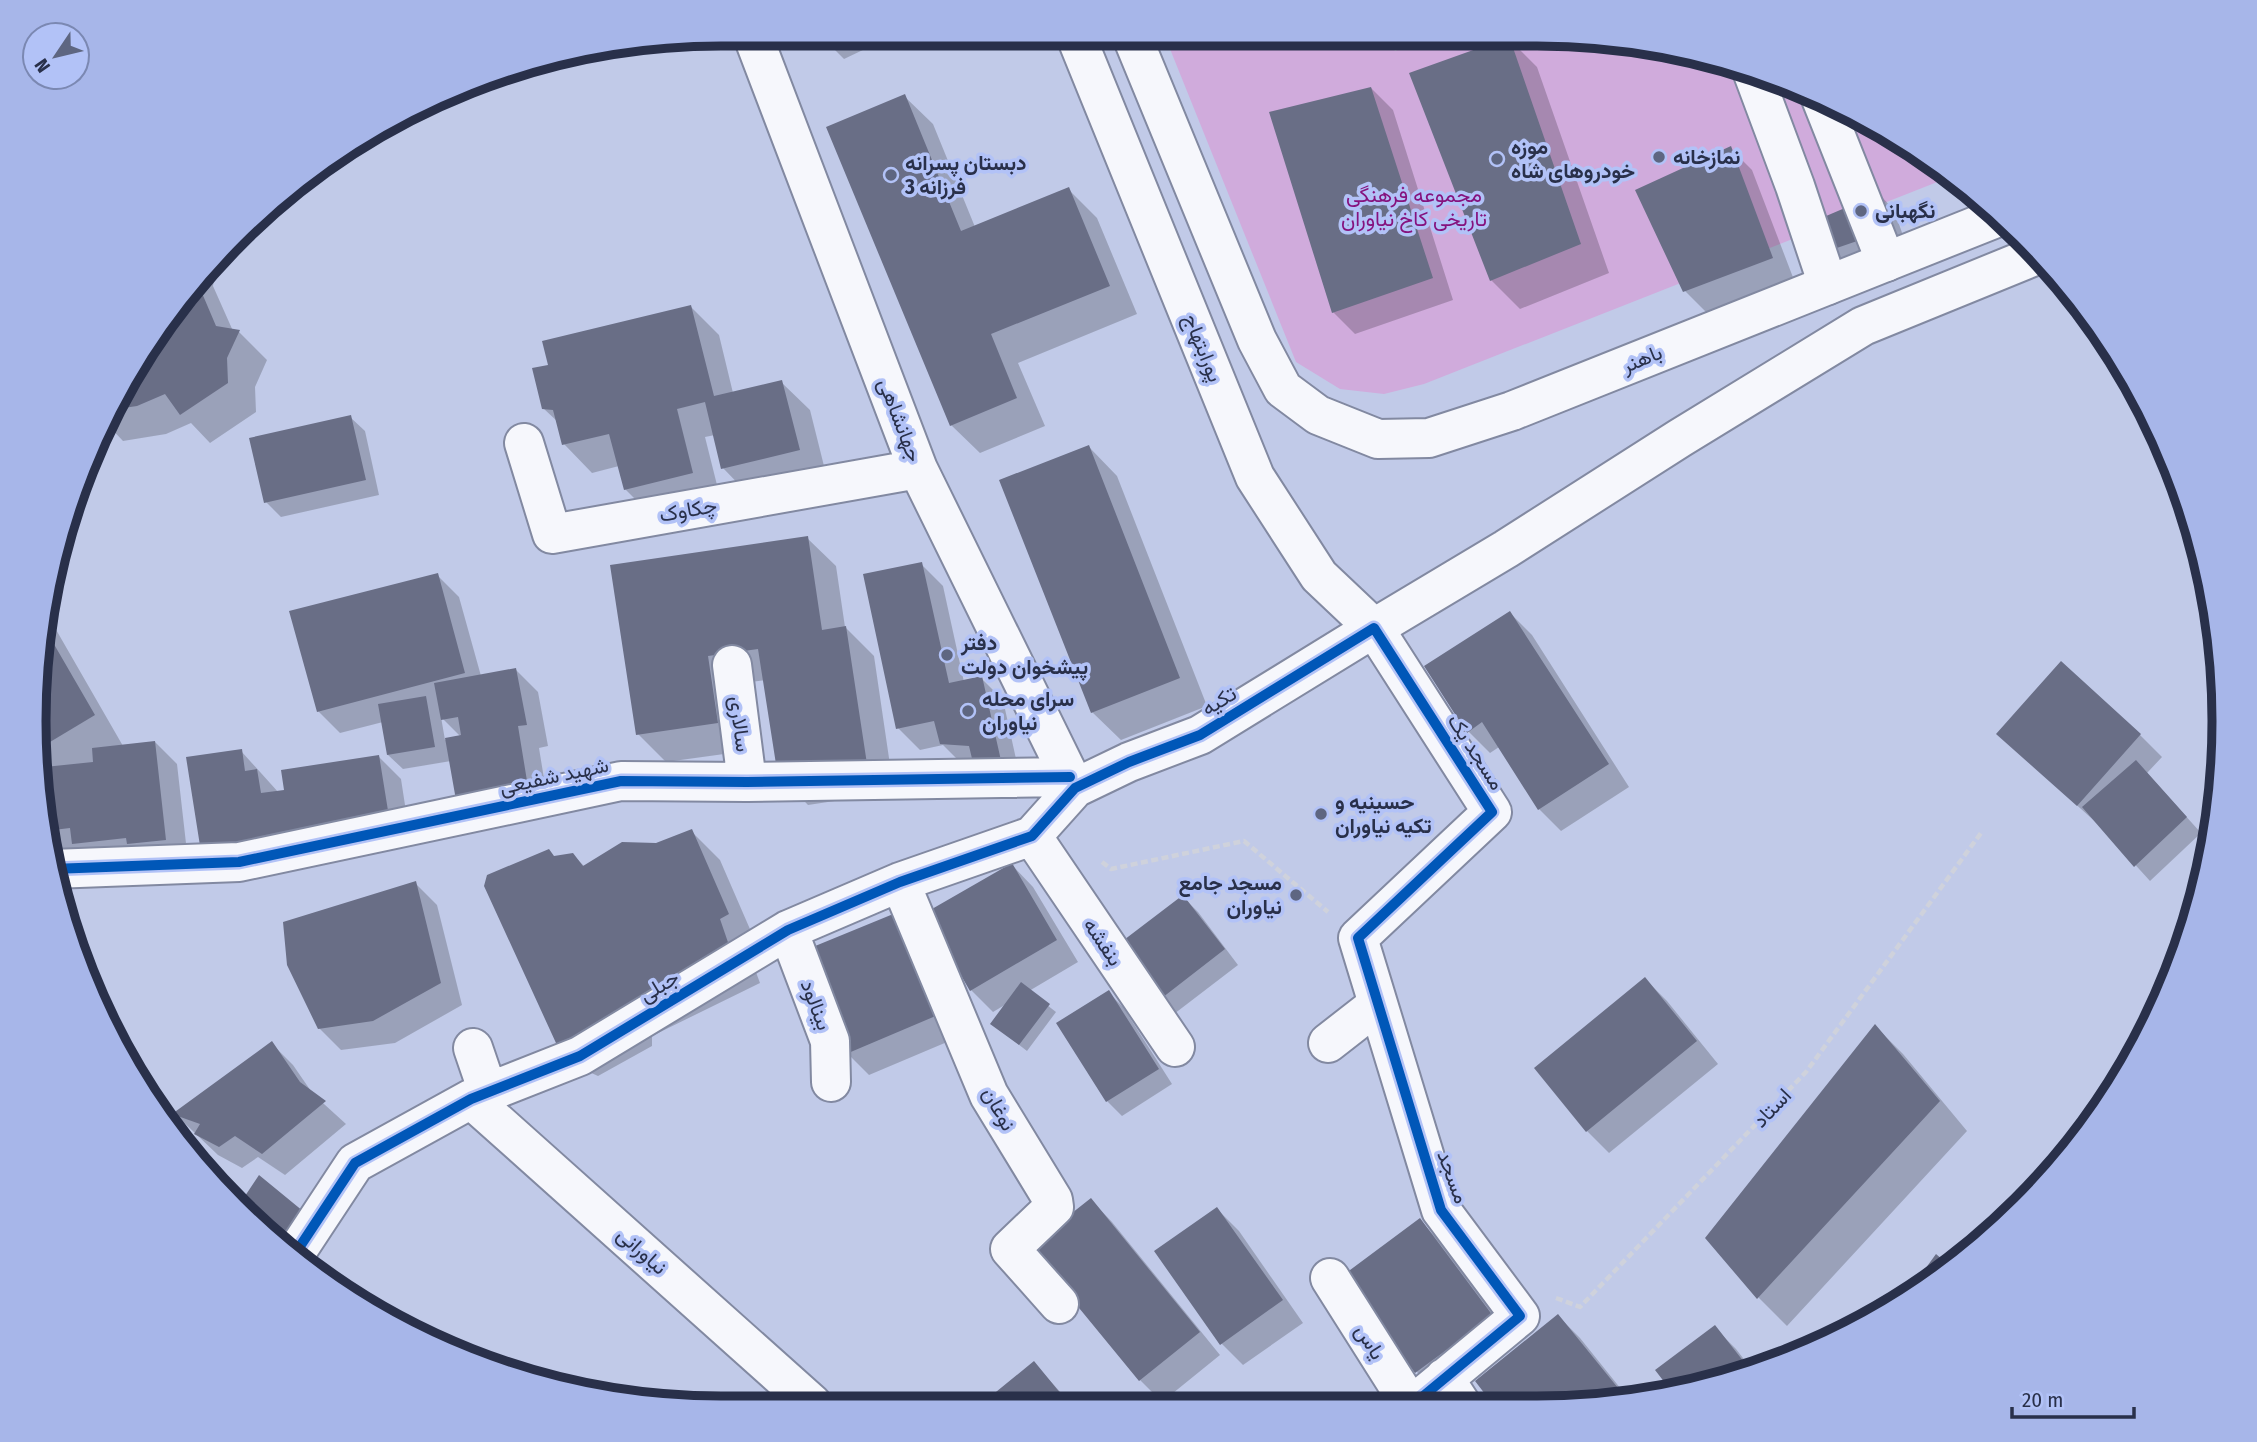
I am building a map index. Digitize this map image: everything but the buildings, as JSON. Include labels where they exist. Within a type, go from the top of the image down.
[{"type":"street","name":"جهانشاهی","points":[[757,46],[918,469],[1073,782]]},
{"type":"street","name":"پورابتهاج","points":[[1080,46],[1255,477],[1319,576],[1374,628]]},
{"type":"street","name":"باهنر","points":[[1136,46],[1257,340],[1283,389],[1318,415],[1378,439],[1429,438],[1512,411],[1989,221]]},
{"type":"street","points":[[1756,82],[1828,285]]},
{"type":"street","points":[[1826,111],[1886,262]]},
{"type":"street","points":[[1374,628],[1506,549],[1863,326],[2028,259]]},
{"type":"street","name":"چکاوک","points":[[524,443],[552,534],[918,469]]},
{"type":"street","name":"تکیه","points":[[1073,782],[1200,735],[1374,628]]},
{"type":"street","name":"مسجد یک","points":[[1358,938],[1492,813],[1374,628]]},
{"type":"street","name":"سالاری","points":[[732,665],[747,782]]},
{"type":"street","name":"شهید شفیعی","points":[[62,869],[239,862],[621,781],[1073,782]]},
{"type":"street","name":"جبلی","points":[[299,1248],[355,1163],[480,1096],[580,1056],[788,930],[900,882],[1032,836],[1073,782]]},
{"type":"street","name":"بنفشه","points":[[1032,836],[1175,1047]]},
{"type":"street","name":"نوغان","points":[[900,882],[989,1095],[1053,1200],[1054,1207],[1010,1249],[1059,1304]]},
{"type":"street","name":"بینالود","points":[[788,930],[830,1041],[831,1082]]},
{"type":"street","name":"مسجد","points":[[1358,938],[1441,1210],[1520,1315]]},
{"type":"street","points":[[1328,1043],[1378,1004]]},
{"type":"street","points":[[473,1048],[480,1096]]},
{"type":"street","name":"نیاورانی","points":[[480,1096],[803,1396]]},
{"type":"street","name":"یاس","points":[[1330,1278],[1404,1396]]},
{"type":"street","points":[[1453,1392],[1520,1315]]},
{"type":"path","points":[[1394,49],[1401,46]]},
{"type":"path","points":[[1100,861],[1111,869],[1244,842],[1358,938]]},
{"type":"path","points":[[1639,1389],[1646,1384]]},
{"type":"green space","name":"مجموعه فرهنگی تاریخی کاخ نیاوران","points":[[1169,46],[1580,47],[1668,58],[1753,81],[1795,97],[1874,136],[1941,181],[1424,384],[1384,394],[1340,389],[1296,362]]},
{"type":"cycle path","points":[[299,1248],[355,1163],[471,1099],[580,1056],[788,930],[900,882],[1032,836],[1075,788],[1129,762],[1200,735],[1374,628],[1492,812],[1358,938],[1441,1210],[1520,1316],[1423,1396]]},
{"type":"cycle path","points":[[62,869],[239,862],[621,781],[747,782],[1070,777]]},
{"type":"place","name":"نمازخانه","points":[[1659,157]]},
{"type":"place","name":"موزه خودروهای شاه","points":[[1497,159]]},
{"type":"place","name":"دبستان پسرانه فرزانه 3","points":[[891,175]]},
{"type":"place","name":"نگهبانی","points":[[1861,211]]},
{"type":"place","name":"دفتر پیشخوان دولت","points":[[947,655]]},
{"type":"place","name":"سرای محله نیاوران","points":[[968,711]]},
{"type":"place","name":"حسینیه و تکیه نیاوران","points":[[1321,814]]},
{"type":"place","name":"مسجد جامع نیاوران","points":[[1296,895]]}]
